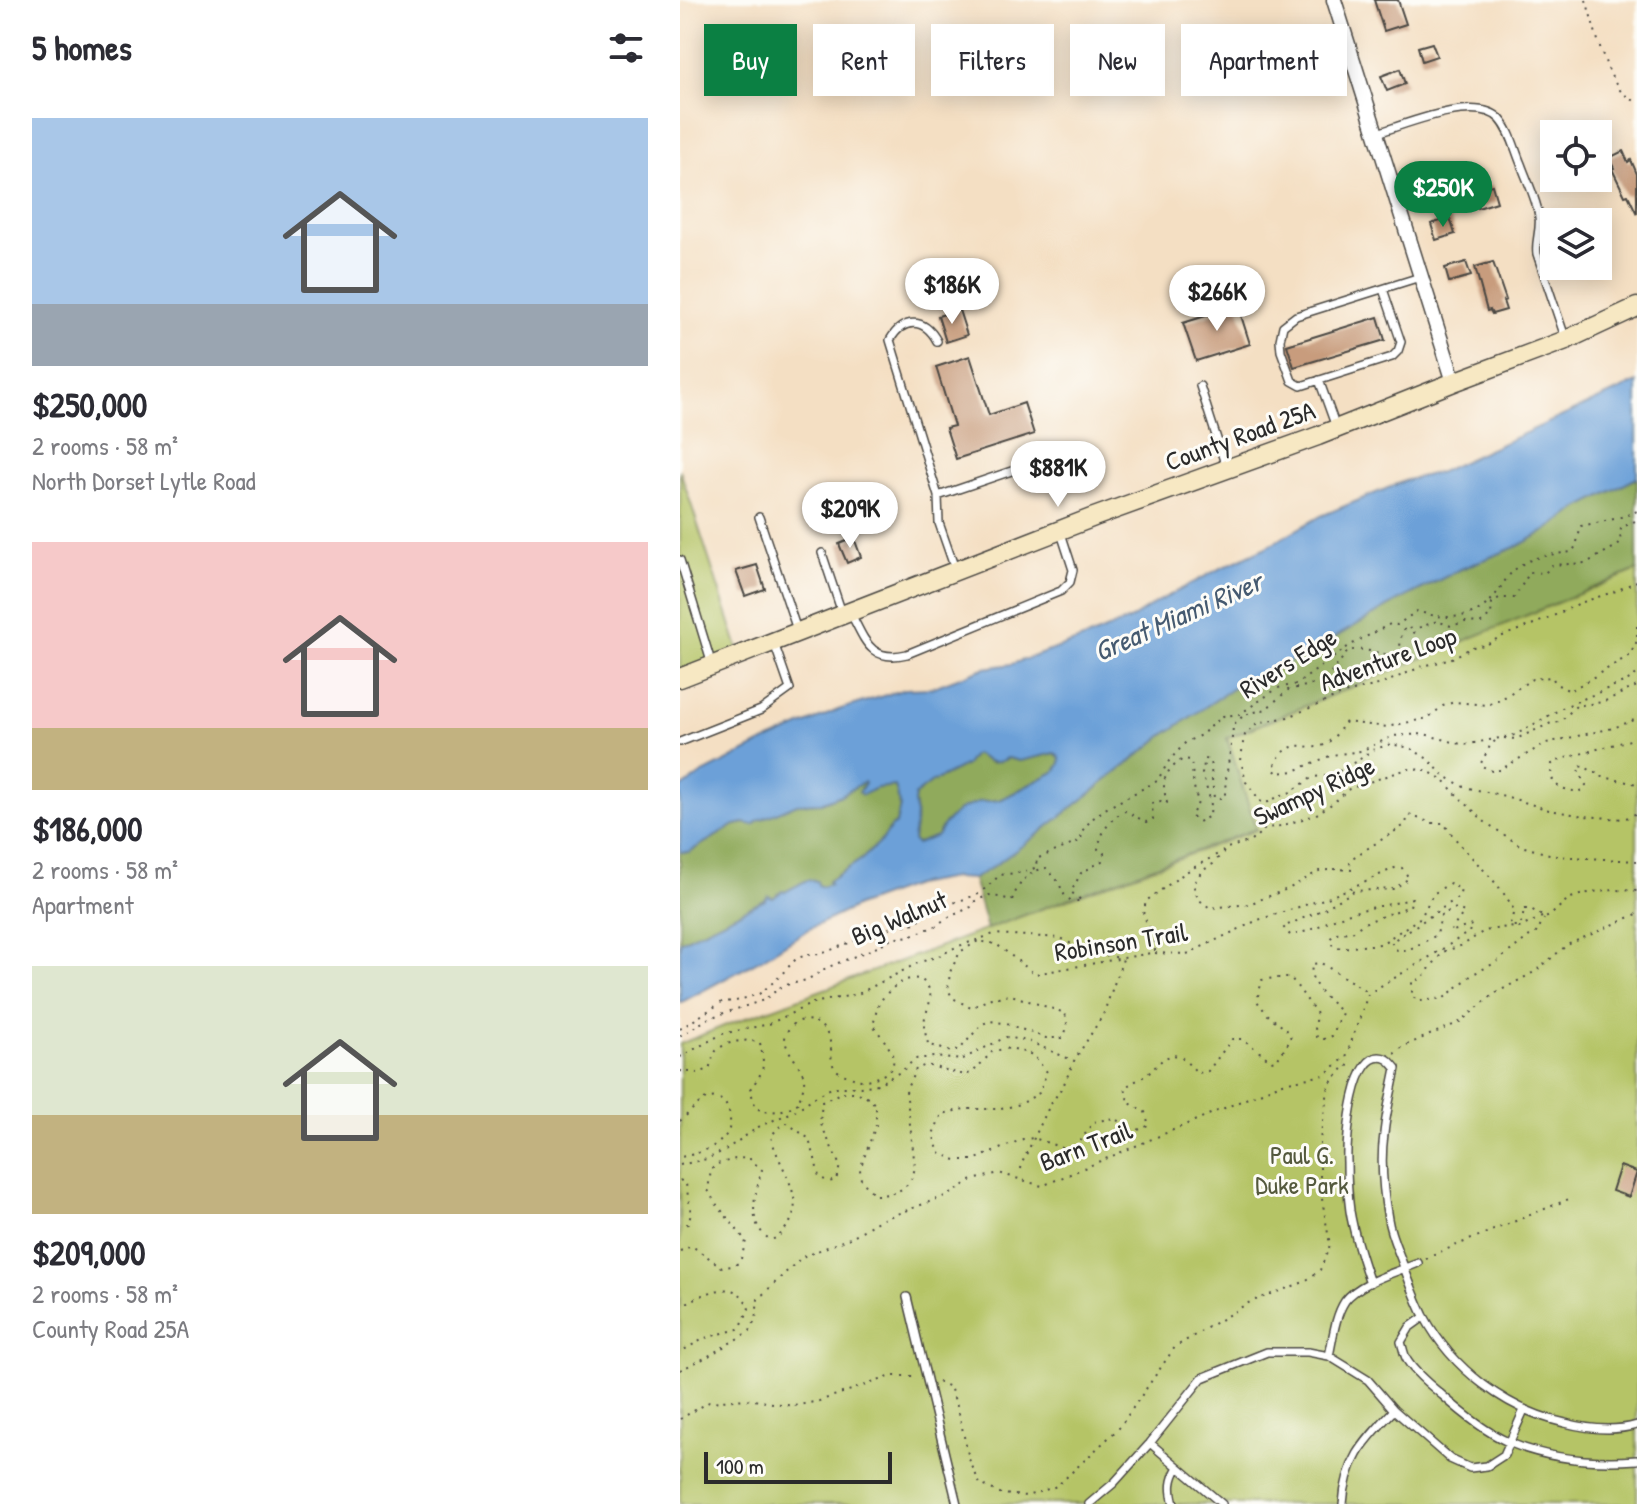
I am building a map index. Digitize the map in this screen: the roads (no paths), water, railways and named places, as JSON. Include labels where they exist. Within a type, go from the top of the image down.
[{"type":"main road","name":"County Road 25A","points":[[680,678],[1061,530],[1566,340],[1637,307]]},
{"type":"street","points":[[1334,0],[1454,382]]},
{"type":"lane","points":[[1375,134],[1467,109],[1487,110],[1498,116],[1513,143],[1539,215],[1537,254],[1566,340]]},
{"type":"lane","points":[[1383,289],[1401,342],[1398,351],[1392,357],[1301,386],[1292,381],[1281,351],[1283,326],[1296,316],[1420,277]]},
{"type":"lane","points":[[937,341],[927,327],[916,323],[905,323],[890,340],[938,496],[939,523],[956,571]]},
{"type":"lane","points":[[1319,380],[1337,428]]},
{"type":"lane","points":[[1200,386],[1226,469]]},
{"type":"lane","points":[[938,496],[1044,460]]},
{"type":"lane","points":[[759,517],[798,632]]},
{"type":"lane","points":[[822,553],[846,613],[868,645],[878,654],[891,658],[928,646],[1061,591],[1070,582],[1073,570],[1061,530]]},
{"type":"lane","points":[[680,560],[712,665]]},
{"type":"lane","points":[[680,742],[761,710],[790,689],[773,641]]},
{"type":"lane","points":[[1370,1283],[1350,1211],[1347,1161],[1350,1109],[1362,1071],[1370,1061],[1378,1058],[1387,1059],[1396,1068],[1384,1134],[1382,1175],[1388,1222],[1424,1317],[1443,1344],[1466,1371],[1524,1410],[1549,1420],[1589,1429],[1637,1425]]},
{"type":"lane","points":[[1329,1356],[1345,1301],[1361,1287],[1418,1263]]},
{"type":"lane","points":[[907,1297],[957,1504]]},
{"type":"lane","points":[[1424,1317],[1410,1327],[1401,1342],[1406,1359],[1458,1410],[1487,1430],[1510,1442],[1545,1453],[1593,1462],[1637,1460]]},
{"type":"lane","points":[[1089,1504],[1114,1483],[1150,1443],[1202,1378],[1267,1352],[1308,1352],[1329,1356],[1368,1380],[1394,1410],[1450,1459],[1470,1468],[1487,1466],[1504,1455],[1524,1410]]},
{"type":"lane","points":[[1343,1504],[1344,1484],[1354,1458],[1367,1438],[1394,1410]]},
{"type":"lane","points":[[1150,1443],[1222,1504]]},
{"type":"lane","points":[[1174,1504],[1171,1479],[1178,1467]]},
{"type":"water","name":"Great Miami River","points":[[1637,382],[1637,478],[1580,507],[1518,546],[1461,569],[1308,653],[1236,686],[1164,735],[1036,836],[973,879],[953,878],[914,885],[859,905],[809,929],[760,960],[680,1003],[680,942],[768,896],[773,898],[807,880],[817,881],[822,887],[830,884],[828,882],[862,859],[883,839],[896,824],[900,806],[895,786],[877,788],[862,795],[859,792],[864,782],[821,803],[797,804],[754,825],[735,825],[689,852],[680,852],[680,789],[701,774],[838,710],[905,689],[931,688],[984,668],[1012,664],[1089,637],[1131,619],[1157,602],[1321,516],[1407,480],[1440,472]],"holes":[[[1055,753],[1060,762],[1054,772],[1000,800],[979,802],[959,810],[943,825],[937,836],[916,844],[913,840],[915,795],[932,782],[966,765],[973,755],[995,762],[1008,758],[1020,761]]]},
{"type":"park label","name":"Paul G. Duke Park","points":[[1302,1170]]}]
